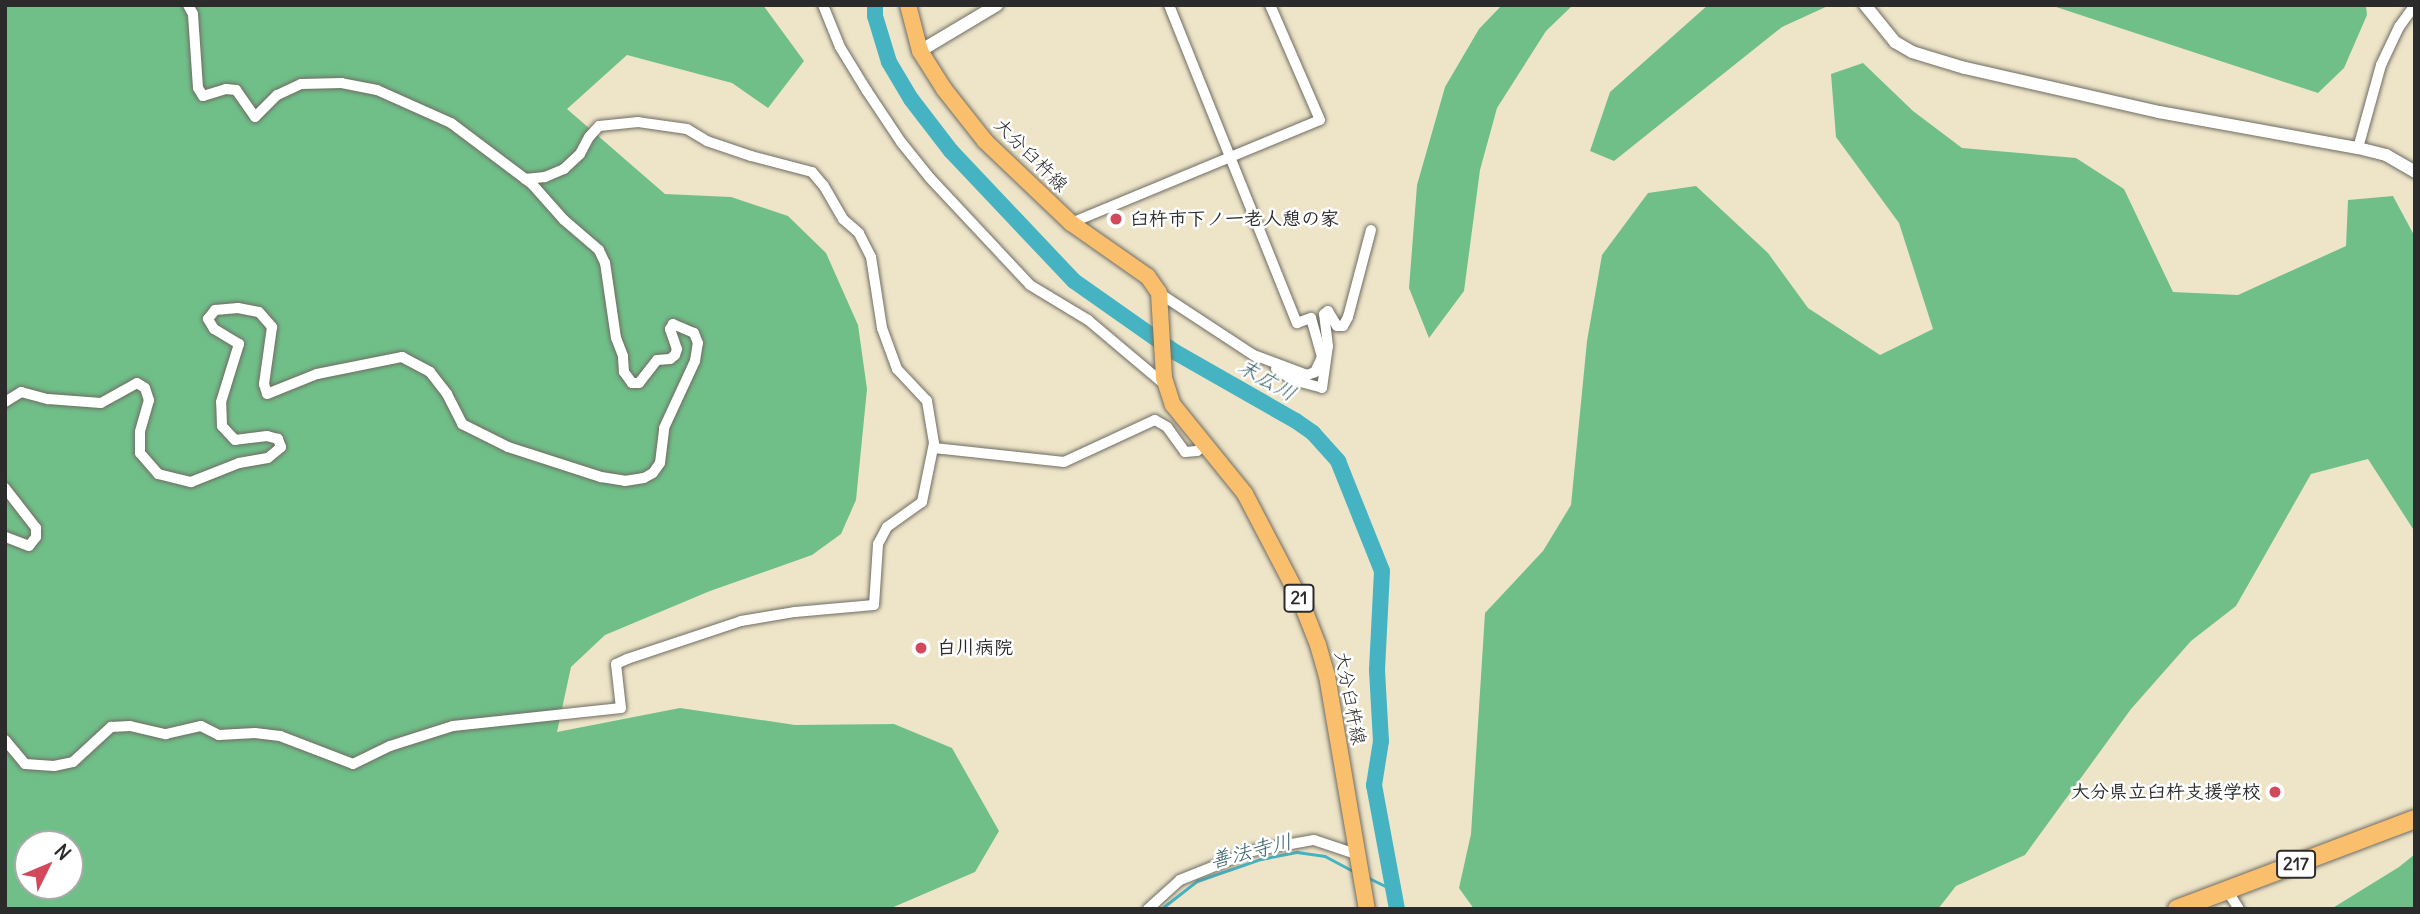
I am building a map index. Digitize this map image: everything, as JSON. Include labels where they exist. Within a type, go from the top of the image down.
[{"type":"highway","name":"217","points":[[2177,909],[2415,818]]},
{"type":"main road","name":"大分臼杵線","points":[[908,5],[920,51],[944,89],[985,141],[1071,223],[1147,277],[1161,298]]},
{"type":"main road","name":"21","points":[[1161,298],[1164,378]]},
{"type":"main road","name":"大分臼杵線","points":[[1164,378],[1178,413],[1222,462],[1264,527],[1300,599],[1318,645],[1327,676],[1367,909]]},
{"type":"street","points":[[5,402],[21,392],[48,399],[101,403],[137,383],[145,388],[149,400],[138,446],[143,460],[158,474],[191,482],[239,463],[268,457],[281,447],[278,439],[267,436],[230,439],[219,414],[239,344],[214,329],[208,319],[215,310],[239,308],[259,312],[272,327],[264,384],[267,394],[317,374],[401,356],[430,372],[447,394],[458,419],[468,428],[508,447],[601,477],[625,481],[644,478],[653,473],[660,463],[664,428],[693,366],[697,338],[690,330],[673,324],[670,329],[677,349],[675,355],[670,359],[657,360],[639,383],[632,383],[624,372],[624,356],[616,338],[605,263],[599,250],[524,179],[451,123],[377,90],[342,83],[301,84],[277,95],[255,117],[236,90],[226,89],[203,96],[198,88],[194,14],[188,5]]},
{"type":"street","points":[[823,5],[840,47],[894,132],[955,206],[1030,285],[1088,320],[1164,378]]},
{"type":"street","points":[[920,51],[997,5]]},
{"type":"street","points":[[1169,5],[1297,323],[1311,318],[1322,358],[1315,372],[1307,376],[1254,355]]},
{"type":"street","points":[[1071,223],[1320,120],[1270,5]]},
{"type":"street","points":[[1865,5],[1895,42],[1912,52],[1965,68],[2160,112],[2358,148],[2386,155],[2415,172]]},
{"type":"street","points":[[2358,148],[2381,65],[2399,27],[2415,5]]},
{"type":"street","points":[[5,740],[25,764],[54,766],[73,762],[111,727],[130,726],[166,734],[201,726],[219,735],[255,733],[280,736],[353,764],[390,746],[453,726],[570,716],[621,708],[616,664],[626,659],[741,621],[795,612],[874,605],[878,544],[887,527],[922,502],[934,449],[927,401],[897,369],[882,328],[871,257],[859,233],[843,219],[812,172],[707,141],[687,129],[638,122],[599,126],[589,136],[580,154],[564,169],[545,177],[524,179]]},
{"type":"street","points":[[1161,298],[1293,380],[1322,388],[1328,346],[1324,314],[1328,311],[1337,326],[1343,326],[1348,317],[1371,230]]},
{"type":"street","points":[[934,449],[1064,462],[1155,420],[1167,428],[1185,452],[1197,451],[1205,444]]},
{"type":"street","points":[[5,488],[36,528],[36,537],[29,547],[5,537]]},
{"type":"street","points":[[1148,909],[1181,880],[1252,851],[1314,840],[1356,857]]},
{"type":"street","points":[[2227,890],[2239,909]]},
{"type":"green space","points":[[5,5],[763,5],[804,61],[768,108],[732,83],[627,55],[567,109],[665,194],[731,197],[788,216],[826,253],[858,325],[867,389],[856,500],[841,534],[812,555],[710,591],[605,635],[571,667],[557,732],[680,708],[795,725],[894,724],[952,748],[999,831],[975,872],[889,909],[5,909]]},
{"type":"green space","points":[[1502,5],[1573,5],[1546,31],[1497,108],[1480,170],[1464,291],[1429,338],[1409,288],[1417,185],[1445,87],[1479,29]]},
{"type":"green space","points":[[1708,5],[1830,5],[1782,27],[1614,161],[1590,151],[1610,92]]},
{"type":"green space","points":[[2050,5],[2366,5],[2367,15],[2344,68],[2318,93]]},
{"type":"green space","points":[[1863,63],[1913,111],[1962,148],[2076,158],[2124,189],[2173,292],[2238,295],[2346,246],[2348,200],[2393,196],[2415,237],[2415,532],[2368,459],[2311,474],[2236,606],[2191,641],[2131,709],[2025,855],[1956,886],[1938,909],[1474,909],[1459,888],[1471,834],[1485,613],[1543,551],[1571,505],[1587,341],[1602,255],[1648,193],[1696,186],[1768,253],[1808,308],[1880,355],[1933,329],[1899,223],[1836,137],[1831,74]]},
{"type":"green space","points":[[2415,854],[2415,909],[2331,909],[2399,867]]},
{"type":"waterway","name":"末広川","points":[[875,5],[875,16],[889,62],[911,99],[951,151],[1074,281],[1175,352],[1296,421],[1313,433],[1338,461],[1382,571],[1377,670],[1381,741],[1374,785],[1397,909]]},
{"type":"waterway","name":"善法寺川","points":[[1161,909],[1197,881],[1261,859],[1297,852],[1325,856],[1353,871]]},
{"type":"waterway","name":"善法寺川","points":[[1369,878],[1392,889]]},
{"type":"place","name":"臼杵市下ノ一老人憩の家","points":[[1116,219]]},
{"type":"place","name":"白川病院","points":[[921,648]]},
{"type":"place","name":"大分県立臼杵支援学校","points":[[2275,792]]}]
